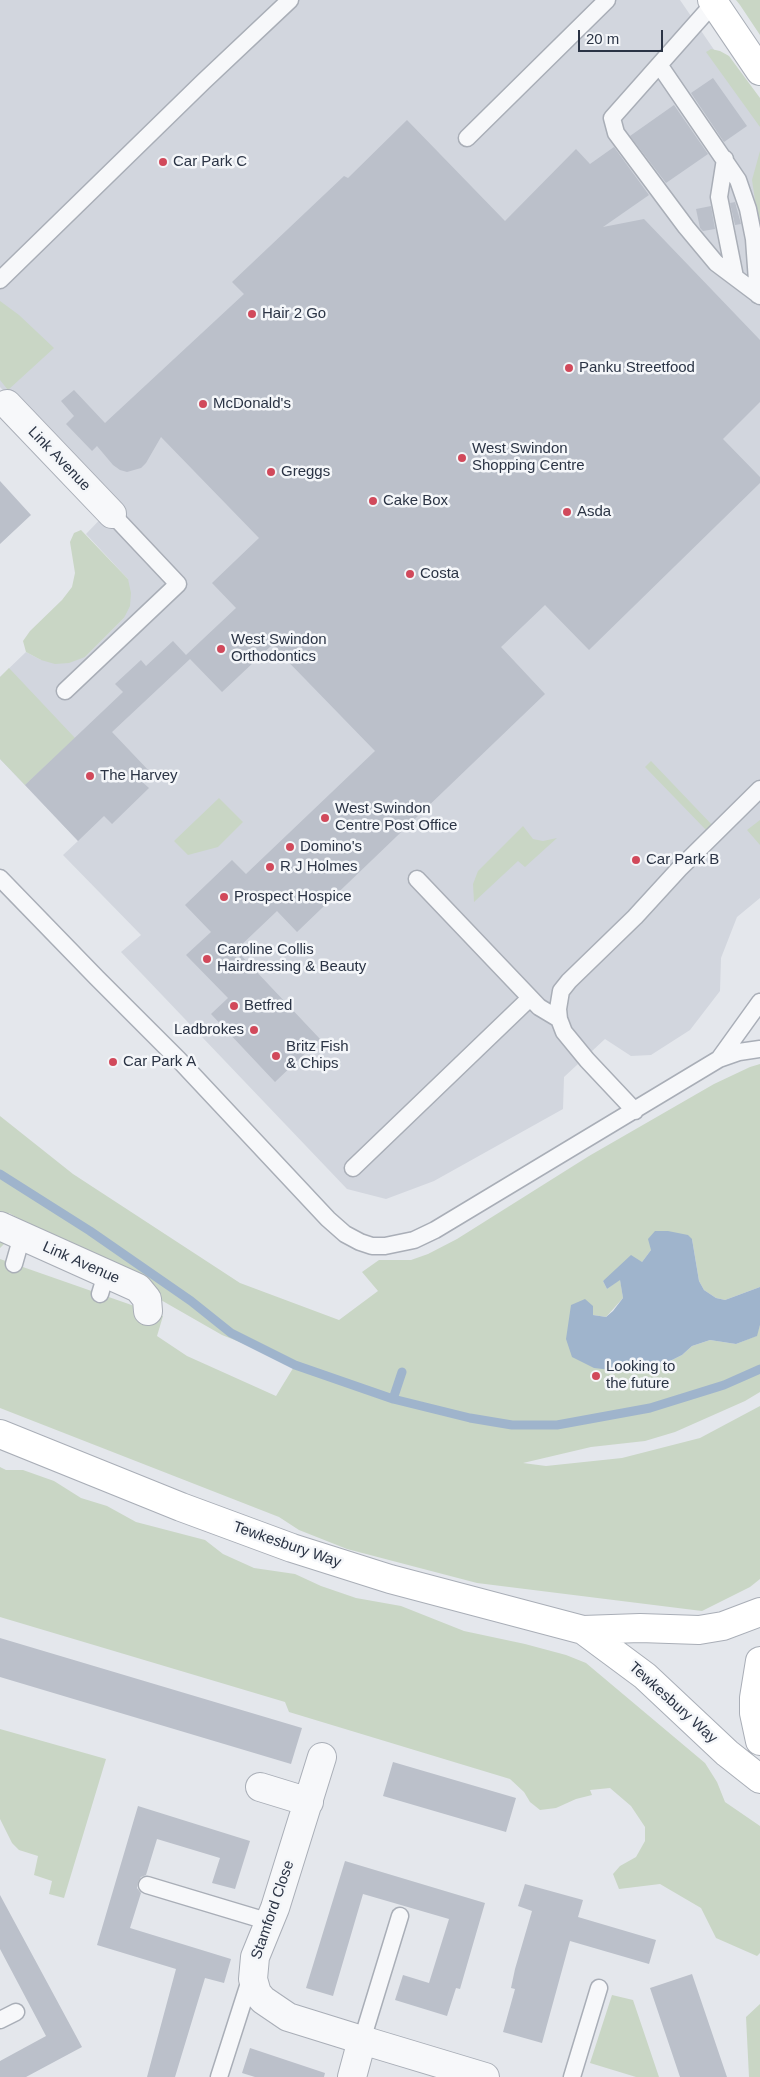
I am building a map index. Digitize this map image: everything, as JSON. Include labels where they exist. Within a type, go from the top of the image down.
[{"type":"main road","points":[[713,2],[760,71]]},
{"type":"main road","name":"Tewkesbury Way","points":[[0,1434],[181,1507],[292,1548],[390,1579],[583,1630],[699,1630],[723,1626],[760,1612]]},
{"type":"main road","name":"Tewkesbury Way","points":[[583,1630],[645,1676],[728,1753],[760,1779]]},
{"type":"main road","points":[[760,1661],[754,1698],[754,1714],[760,1741]]},
{"type":"street","name":"Link Avenue","points":[[2,403],[112,514]]},
{"type":"street","name":"Link Avenue","points":[[11,1231],[103,1284],[141,1291],[148,1301],[148,1311]]},
{"type":"street","name":"Stamford Close","points":[[322,1757],[270,1922],[255,1957],[252,1973],[257,1993],[263,2000],[288,2017],[484,2077]]},
{"type":"street","points":[[260,1787],[308,1802]]},
{"type":"street","points":[[352,2077],[362,2040]]},
{"type":"lane","points":[[0,280],[202,82],[290,0]]},
{"type":"lane","points":[[467,138],[607,0]]},
{"type":"lane","points":[[713,2],[660,66],[612,118],[616,133],[686,227],[716,263],[759,295]]},
{"type":"lane","points":[[660,66],[738,180],[752,224],[759,295]]},
{"type":"lane","points":[[725,159],[719,197],[735,277]]},
{"type":"lane","points":[[65,691],[178,584],[112,514]]},
{"type":"lane","points":[[635,1111],[571,1041],[559,1019],[558,999],[569,981],[635,917],[760,789]]},
{"type":"lane","points":[[0,878],[179,1060],[328,1219],[345,1234],[372,1246],[397,1244],[414,1240],[435,1230],[719,1059],[739,1052],[760,1049]]},
{"type":"lane","points":[[417,879],[530,998],[544,1011],[559,1019]]},
{"type":"lane","points":[[353,1168],[530,998]]},
{"type":"lane","points":[[719,1059],[760,1002]]},
{"type":"lane","points":[[11,1231],[14,1264]]},
{"type":"lane","points":[[147,1885],[270,1922]]},
{"type":"lane","points":[[362,2040],[400,1916]]},
{"type":"lane","points":[[220,2077],[252,1973]]},
{"type":"lane","points":[[572,2077],[599,1988]]},
{"type":"lane","points":[[0,2020],[16,2012]]},
{"type":"shaded area","points":[[0,0],[680,0],[760,117],[760,898],[737,917],[721,958],[720,991],[690,1030],[651,1055],[631,1056],[605,1039],[564,1077],[563,1109],[434,1181],[386,1199],[347,1189],[121,952],[141,935],[63,855],[78,841],[0,759],[0,677],[26,652],[41,660],[85,657],[124,618],[128,579],[86,534],[112,507],[0,387]]},
{"type":"green space","points":[[736,0],[760,0],[760,35],[740,5]]},
{"type":"green space","points":[[711,49],[729,56],[760,98],[760,127],[706,52]]},
{"type":"green space","points":[[760,151],[760,233],[752,180]]},
{"type":"green space","points":[[0,301],[19,315],[54,348],[8,390],[0,380]]},
{"type":"green space","points":[[81,530],[128,579],[131,593],[130,606],[124,618],[85,657],[69,663],[55,664],[41,660],[26,652],[23,641],[30,631],[62,600],[72,587],[75,573],[70,542],[74,533]]},
{"type":"green space","points":[[9,668],[75,738],[25,785],[0,759],[0,677]]},
{"type":"green space","points":[[651,761],[714,827],[708,832],[645,767]]},
{"type":"green space","points":[[219,798],[243,822],[218,847],[188,855],[174,841]]},
{"type":"green space","points":[[760,820],[760,845],[747,830]]},
{"type":"green space","points":[[523,826],[533,839],[543,841],[557,838],[525,867],[518,861],[474,902],[473,884],[478,871]]},
{"type":"green space","points":[[760,1064],[760,1287],[725,1300],[716,1298],[704,1290],[699,1281],[692,1239],[651,1250],[642,1262],[603,1281],[607,1289],[620,1279],[623,1298],[606,1317],[593,1315],[572,1305],[644,1367],[666,1363],[682,1355],[692,1346],[710,1340],[736,1344],[756,1336],[760,1325],[760,1392],[745,1401],[675,1432],[645,1441],[591,1447],[523,1463],[546,1466],[622,1458],[700,1438],[760,1406],[760,1579],[750,1587],[702,1611],[477,1583],[347,1549],[299,1530],[279,1517],[0,1408],[0,1259],[163,1316],[157,1336],[187,1356],[276,1396],[295,1365],[310,1370],[222,1335],[9,1213],[5,1243],[0,1248],[0,1116],[73,1174],[240,1283],[339,1320],[378,1291],[362,1272],[379,1260],[411,1260],[428,1254],[457,1239],[589,1156],[714,1084]]},
{"type":"green space","points":[[0,1467],[6,1470],[23,1470],[54,1481],[81,1498],[107,1506],[136,1522],[205,1540],[223,1554],[254,1568],[295,1574],[321,1586],[356,1598],[401,1606],[464,1631],[525,1644],[566,1655],[586,1663],[705,1763],[717,1782],[725,1802],[760,1826],[760,1953],[757,1956],[716,1938],[701,1908],[660,1884],[619,1889],[613,1874],[620,1866],[636,1857],[645,1841],[645,1827],[631,1806],[610,1788],[590,1790],[592,1795],[576,1799],[556,1808],[540,1810],[530,1802],[524,1792],[510,1779],[289,1712],[285,1702],[0,1617]]},
{"type":"green space","points":[[0,1729],[106,1759],[64,1898],[49,1894],[52,1881],[34,1875],[38,1856],[19,1850],[12,1843],[0,1819]]},
{"type":"green space","points":[[612,1995],[633,2000],[659,2077],[636,2077],[590,2063]]},
{"type":"green space","points":[[760,2004],[760,2077],[749,2077],[746,2017]]},
{"type":"water","points":[[655,1231],[668,1231],[688,1235],[692,1239],[699,1281],[704,1290],[716,1298],[725,1300],[760,1287],[760,1325],[757,1336],[736,1344],[710,1340],[692,1346],[682,1355],[666,1363],[620,1371],[594,1368],[572,1357],[566,1339],[571,1305],[585,1299],[593,1306],[593,1315],[606,1317],[613,1311],[623,1298],[620,1280],[607,1289],[603,1281],[631,1255],[642,1262],[651,1250],[648,1239]]},
{"type":"building","points":[[713,78],[747,126],[724,142],[691,93]]},
{"type":"building","points":[[674,105],[708,154],[666,183],[630,136]]},
{"type":"building","name":"West Swindon Shopping Centre","points":[[407,120],[505,221],[576,149],[590,164],[614,147],[649,195],[603,227],[644,219],[760,340],[760,402],[723,439],[760,477],[760,483],[589,650],[545,605],[501,647],[545,694],[297,932],[277,911],[236,950],[320,1039],[275,1082],[211,1014],[228,998],[186,955],[211,932],[185,905],[232,860],[246,874],[375,751],[272,645],[222,692],[190,659],[112,732],[150,772],[141,781],[149,788],[112,824],[104,816],[78,841],[25,785],[123,692],[115,684],[141,660],[146,666],[173,641],[186,655],[236,608],[212,583],[259,538],[161,437],[141,468],[127,472],[120,470],[113,465],[97,446],[92,451],[66,424],[74,416],[61,401],[74,390],[105,423],[244,294],[232,282],[344,176],[348,178]]},
{"type":"building","points":[[735,202],[741,224],[735,225],[730,203]]},
{"type":"building","points":[[711,206],[715,229],[703,231],[700,228],[696,209]]},
{"type":"building","points":[[0,481],[31,515],[0,544]]},
{"type":"building","points":[[0,1638],[302,1728],[291,1764],[0,1677]]},
{"type":"building","points":[[393,1762],[516,1798],[506,1832],[383,1796]]},
{"type":"building","points":[[138,1806],[250,1841],[235,1889],[212,1883],[220,1858],[157,1839],[146,1875],[141,1877],[138,1882],[137,1888],[141,1893],[130,1928],[231,1959],[224,1983],[205,1978],[175,2077],[147,2077],[176,1969],[97,1945]]},
{"type":"building","points":[[345,1861],[485,1903],[460,1989],[456,1988],[447,2016],[395,2000],[403,1975],[429,1983],[449,1919],[363,1894],[333,1996],[306,1988]]},
{"type":"building","points":[[525,1884],[583,1900],[578,1917],[656,1940],[649,1964],[570,1941],[542,2043],[503,2032],[515,1989],[511,1988],[515,1969],[532,1911],[518,1906]]},
{"type":"building","points":[[0,1895],[82,2047],[26,2077],[0,2077],[0,2061],[46,2036],[0,1949]]},
{"type":"building","points":[[692,1974],[727,2077],[680,2077],[650,1988]]},
{"type":"building","points":[[250,2048],[325,2073],[324,2077],[255,2077],[242,2073]]},
{"type":"waterway","points":[[0,1174],[90,1231],[191,1301],[231,1333],[295,1365],[393,1399],[470,1418],[512,1425],[557,1425],[650,1408],[724,1385],[760,1369]]},
{"type":"waterway","points":[[393,1399],[402,1372]]},
{"type":"place","name":"Car Park C","points":[[163,162]]},
{"type":"place","name":"Hair 2 Go","points":[[252,314]]},
{"type":"place","name":"Panku Streetfood","points":[[569,368]]},
{"type":"place","name":"McDonald's","points":[[203,404]]},
{"type":"place","name":"West Swindon Shopping Centre","points":[[462,458]]},
{"type":"place","name":"Greggs","points":[[271,472]]},
{"type":"place","name":"Cake Box","points":[[373,501]]},
{"type":"place","name":"Asda","points":[[567,512]]},
{"type":"place","name":"Costa","points":[[410,574]]},
{"type":"place","name":"West Swindon Orthodontics","points":[[221,649]]},
{"type":"place","name":"The Harvey","points":[[90,776]]},
{"type":"place","name":"West Swindon Centre Post Office","points":[[325,818]]},
{"type":"place","name":"Domino's","points":[[290,847]]},
{"type":"place","name":"Car Park B","points":[[636,860]]},
{"type":"place","name":"R J Holmes","points":[[270,867]]},
{"type":"place","name":"Prospect Hospice","points":[[224,897]]},
{"type":"place","name":"Caroline Collis Hairdressing & Beauty","points":[[207,959]]},
{"type":"place","name":"Betfred","points":[[234,1006]]},
{"type":"place","name":"Ladbrokes","points":[[254,1030]]},
{"type":"place","name":"Britz Fish & Chips","points":[[276,1056]]},
{"type":"place","name":"Car Park A","points":[[113,1062]]},
{"type":"place","name":"Looking to the future","points":[[596,1376]]}]
